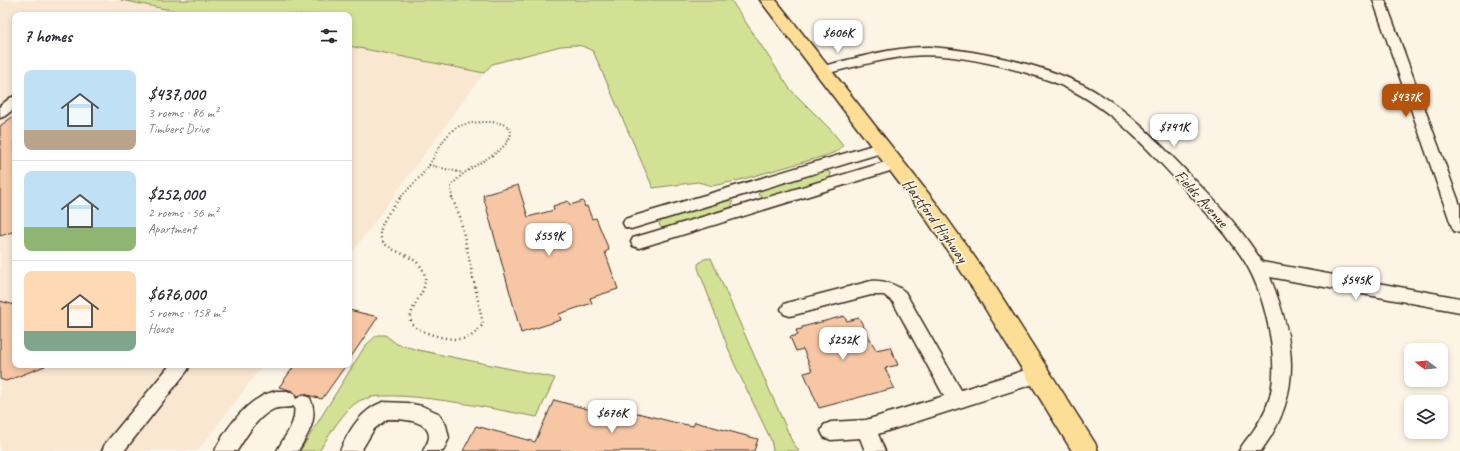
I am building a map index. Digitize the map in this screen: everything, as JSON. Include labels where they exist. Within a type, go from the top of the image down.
[{"type":"main road","name":"Hartford Highway","points":[[768,0],[930,208],[983,286],[1086,451]]},
{"type":"street","points":[[1379,0],[1459,224]]},
{"type":"street","name":"Fields Avenue","points":[[823,70],[903,53],[922,51],[972,57],[1023,68],[1063,80],[1103,102],[1150,144],[1172,165],[1236,237],[1258,268],[1270,301],[1281,348],[1282,384],[1273,415],[1249,451]]},
{"type":"street","points":[[0,113],[12,103]]},
{"type":"street","points":[[631,222],[883,147]]},
{"type":"street","points":[[639,242],[895,164]]},
{"type":"street","points":[[742,190],[751,207]]},
{"type":"street","points":[[1258,268],[1460,305]]},
{"type":"street","points":[[790,309],[871,288],[880,287],[892,290],[899,297],[956,400]]},
{"type":"street","points":[[112,451],[179,368]]},
{"type":"street","points":[[832,431],[866,429],[1039,374]]},
{"type":"street","points":[[225,451],[249,417],[262,405],[280,398],[295,402],[305,414],[300,430],[287,451]]},
{"type":"street","points":[[350,451],[371,420],[383,411],[398,410],[431,418],[436,426],[439,438],[432,451]]},
{"type":"street","points":[[866,429],[874,451]]},
{"type":"path","points":[[478,122],[500,123],[506,126],[511,132],[509,140],[502,148],[463,173],[453,184],[450,191],[460,217],[483,324],[475,334],[468,338],[453,340],[421,331],[411,323],[411,314],[424,288],[424,271],[415,261],[384,243],[380,235],[380,229],[392,208],[429,165],[443,142],[455,128],[478,122]]},
{"type":"path","points":[[429,165],[463,173]]},
{"type":"shaded area","points":[[0,0],[121,0],[180,12],[12,12],[12,368],[261,368],[198,451],[0,451]]},
{"type":"shaded area","points":[[352,47],[484,73],[352,253]]},
{"type":"green space","points":[[121,0],[731,0],[790,89],[831,130],[843,145],[838,151],[825,156],[736,181],[712,186],[698,182],[653,188],[593,51],[582,46],[561,46],[492,64],[484,73],[352,47],[352,12],[180,12]]},
{"type":"green space","points":[[825,170],[831,173],[830,178],[767,197],[758,195],[760,190]]},
{"type":"green space","points":[[727,199],[733,202],[731,208],[667,228],[662,228],[659,225],[661,219]]},
{"type":"green space","points":[[711,258],[792,441],[799,451],[773,451],[771,440],[733,361],[698,268],[698,264],[704,259]]},
{"type":"green space","points":[[377,335],[385,335],[397,344],[418,350],[555,378],[537,417],[473,405],[418,397],[373,397],[359,401],[347,410],[319,451],[300,451],[365,346]]},
{"type":"building","points":[[12,117],[12,232],[0,236],[0,126]]},
{"type":"building","points":[[518,185],[528,217],[554,210],[553,206],[568,201],[570,205],[583,201],[585,207],[587,206],[592,219],[596,218],[609,250],[605,252],[618,289],[590,298],[592,303],[559,314],[561,320],[521,333],[483,195]]},
{"type":"building","points":[[0,301],[12,304],[12,368],[40,368],[6,381],[0,379]]},
{"type":"building","points":[[352,311],[378,317],[352,356]]},
{"type":"building","points":[[844,316],[847,321],[859,318],[876,350],[890,347],[898,365],[885,368],[894,388],[819,408],[804,373],[812,371],[803,349],[796,351],[790,337],[798,335],[796,330],[802,329],[802,327]]},
{"type":"building","points":[[293,368],[344,368],[322,399],[304,394],[297,397],[293,391],[279,387]]},
{"type":"building","points":[[554,400],[606,414],[610,406],[693,426],[695,422],[758,439],[754,451],[463,451],[476,426],[535,442]]}]
